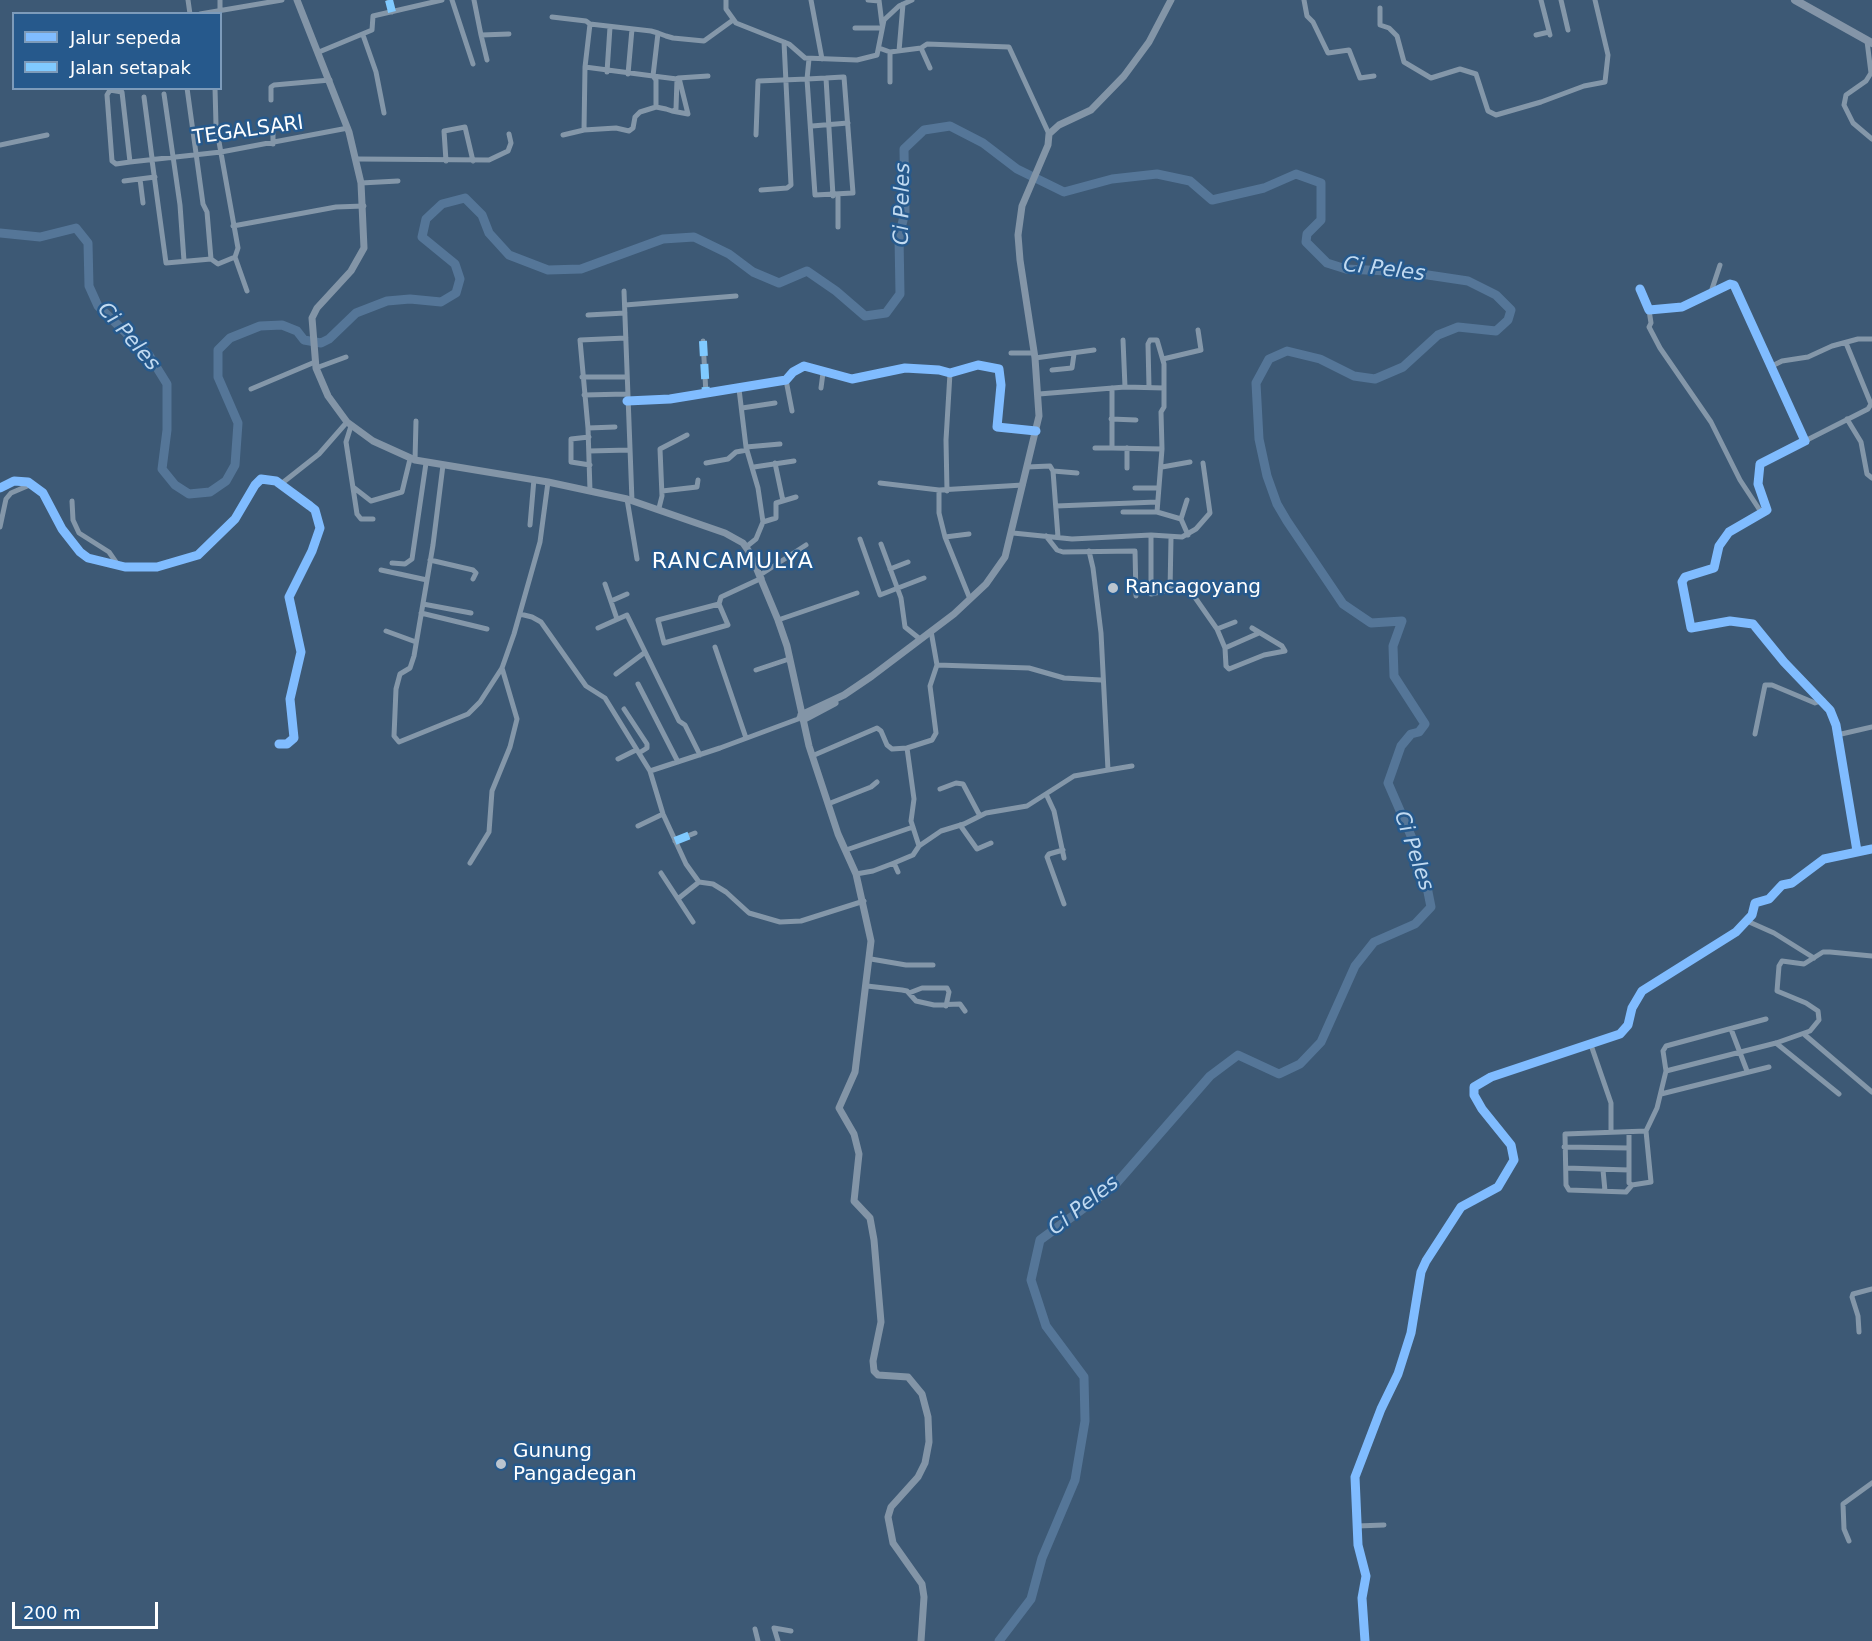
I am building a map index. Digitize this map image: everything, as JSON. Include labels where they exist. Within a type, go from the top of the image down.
[{"type":"highway","points":[[1795,0],[1870,42]]},
{"type":"main road","points":[[297,0],[348,128],[358,159],[364,206],[364,248],[359,260],[314,312],[312,329],[315,361],[328,396],[349,424],[373,441],[413,460],[534,479],[630,500],[725,532],[746,547],[761,576],[778,620],[812,756],[856,874],[872,941],[855,1072],[839,1108],[854,1134],[858,1154],[854,1200],[870,1218],[874,1240],[881,1322],[875,1345],[874,1371],[878,1376],[908,1377],[922,1394],[928,1417],[929,1442],[925,1463],[918,1477],[891,1507],[888,1517],[893,1543],[922,1584],[924,1597],[921,1641]]},
{"type":"main road","points":[[801,718],[844,695],[921,639],[986,584],[1005,557],[1013,533],[1036,431],[1039,394],[1020,260],[1018,234],[1022,206],[1048,144],[1049,134],[1059,125],[1091,110],[1124,76],[1149,42],[1171,0]]},
{"type":"main road","points":[[798,700],[805,706],[819,710]]},
{"type":"main road","points":[[806,735],[819,710]]},
{"type":"street","points":[[220,0],[220,11]]},
{"type":"street","points":[[213,12],[282,0]]},
{"type":"street","points":[[390,0],[392,12]]},
{"type":"street","points":[[319,52],[373,29],[373,16],[442,0]]},
{"type":"street","points":[[452,0],[473,64]]},
{"type":"street","points":[[474,0],[487,60]]},
{"type":"street","points":[[726,0],[726,9],[742,27],[784,42],[809,59],[822,60],[864,59],[877,55],[882,26],[879,1],[868,0]]},
{"type":"street","points":[[811,0],[822,60]]},
{"type":"street","points":[[855,28],[882,26],[903,4],[912,0]]},
{"type":"street","points":[[1304,0],[1307,16],[1313,22],[1328,53],[1349,50],[1358,77],[1374,76]]},
{"type":"street","points":[[1536,35],[1550,34],[1541,0]]},
{"type":"street","points":[[1561,0],[1568,30]]},
{"type":"street","points":[[1380,8],[1380,25],[1389,28],[1397,36],[1404,62],[1431,78],[1460,69],[1476,74],[1488,111],[1496,115],[1584,86],[1605,82],[1608,55],[1595,0]]},
{"type":"street","points":[[899,51],[903,4]]},
{"type":"street","points":[[552,17],[658,33],[673,38],[704,41],[734,20]]},
{"type":"street","points":[[584,130],[585,67],[590,24]]},
{"type":"street","points":[[607,72],[610,27]]},
{"type":"street","points":[[628,74],[632,29]]},
{"type":"street","points":[[656,107],[656,80],[653,76],[658,33]]},
{"type":"street","points":[[481,35],[509,34]]},
{"type":"street","points":[[363,35],[376,72],[384,113]]},
{"type":"street","points":[[761,190],[787,188],[790,185],[784,42]]},
{"type":"street","points":[[1870,42],[1871,73],[1866,81],[1846,95],[1844,105],[1853,123],[1872,139]]},
{"type":"street","points":[[879,48],[890,52],[921,48],[927,44],[1009,47],[1049,134]]},
{"type":"street","points":[[921,48],[930,68]]},
{"type":"street","points":[[890,52],[890,82]]},
{"type":"street","points":[[756,135],[757,82],[787,80],[807,79],[826,78],[845,78],[852,194],[815,195],[807,79],[809,59]]},
{"type":"street","points":[[585,67],[607,72],[678,78],[708,76]]},
{"type":"street","points":[[673,111],[676,109],[678,78]]},
{"type":"street","points":[[563,135],[584,130],[616,128],[629,131],[633,128],[637,114],[656,107],[689,114],[678,78]]},
{"type":"street","points":[[826,78],[838,227]]},
{"type":"street","points":[[271,100],[271,87],[274,85],[330,80]]},
{"type":"street","points":[[110,90],[122,92],[130,162],[116,164],[112,161],[107,93],[110,90]]},
{"type":"street","points":[[187,90],[203,204],[207,212],[211,259]]},
{"type":"street","points":[[215,90],[216,124],[238,248],[235,257],[247,291]]},
{"type":"street","points":[[164,94],[184,261]]},
{"type":"street","points":[[144,97],[164,261],[166,263],[211,259],[218,264],[235,257]]},
{"type":"street","points":[[812,126],[848,123]]},
{"type":"street","points":[[273,125],[273,144]]},
{"type":"street","name":"TEGALSARI","points":[[130,162],[273,144],[348,128]]},
{"type":"street","points":[[446,161],[444,131],[465,128],[473,162]]},
{"type":"street","points":[[358,159],[473,162],[489,160],[506,154],[510,147],[509,134]]},
{"type":"street","points":[[0,145],[47,135]]},
{"type":"street","points":[[124,181],[155,177]]},
{"type":"street","points":[[140,180],[143,203]]},
{"type":"street","points":[[361,183],[398,181]]},
{"type":"street","points":[[233,226],[336,207],[364,206]]},
{"type":"street","points":[[1711,292],[1720,265]]},
{"type":"street","points":[[1649,310],[1682,307],[1711,292],[1730,284],[1734,285],[1805,441]]},
{"type":"street","points":[[1640,289],[1649,310],[1652,323],[1649,327],[1660,348],[1711,422],[1740,480],[1761,512]]},
{"type":"street","points":[[624,291],[630,500],[637,559]]},
{"type":"street","points":[[625,305],[736,296]]},
{"type":"street","points":[[588,315],[625,313]]},
{"type":"street","points":[[1163,359],[1201,350],[1198,330]]},
{"type":"street","points":[[590,491],[589,437],[582,377],[581,339],[626,338]]},
{"type":"street","points":[[1772,366],[1782,361],[1808,357],[1832,346],[1858,339],[1872,339]]},
{"type":"street","points":[[703,340],[706,394]]},
{"type":"street","points":[[1123,340],[1125,387]]},
{"type":"street","points":[[1149,387],[1149,341],[1159,341],[1163,359],[1164,407],[1161,412],[1162,467],[1157,488],[1157,512]]},
{"type":"street","points":[[1846,343],[1872,401],[1868,409],[1760,464],[1758,484],[1768,508],[1724,538],[1719,546],[1714,568],[1683,579],[1689,626],[1695,628],[1730,621],[1753,624],[1784,662],[1823,700],[1833,715],[1857,851]]},
{"type":"street","points":[[1011,353],[1074,354],[1094,350]]},
{"type":"street","points":[[1052,370],[1072,368],[1074,354]]},
{"type":"street","points":[[251,389],[315,361],[346,357]]},
{"type":"street","points":[[627,401],[706,394],[786,380],[793,372],[804,366],[852,379],[914,368],[950,373],[972,365],[997,367],[1001,378],[997,427],[1036,431]]},
{"type":"street","points":[[821,388],[823,373]]},
{"type":"street","points":[[947,491],[946,440],[950,373]]},
{"type":"street","points":[[582,377],[626,376]]},
{"type":"street","points":[[786,380],[792,411]]},
{"type":"street","points":[[1039,394],[1125,387],[1164,388]]},
{"type":"street","points":[[1112,388],[1112,448]]},
{"type":"street","points":[[739,389],[747,448],[754,467],[763,522],[756,539],[746,547]]},
{"type":"street","points":[[584,395],[626,394]]},
{"type":"street","points":[[742,408],[775,403]]},
{"type":"street","points":[[1112,419],[1136,420]]},
{"type":"street","points":[[1847,419],[1861,442],[1867,474],[1872,478]]},
{"type":"street","points":[[353,487],[371,501],[402,492],[413,460],[416,420]]},
{"type":"street","points":[[281,484],[319,454],[349,424]]},
{"type":"street","points":[[349,424],[346,442],[357,514],[361,519],[373,519]]},
{"type":"street","points":[[588,428],[615,427]]},
{"type":"street","points":[[659,508],[662,491],[660,449],[687,435]]},
{"type":"street","points":[[589,437],[571,439],[572,462],[590,465]]},
{"type":"street","points":[[706,463],[728,459],[736,452],[747,448],[780,444]]},
{"type":"street","points":[[1095,448],[1162,449]]},
{"type":"street","points":[[1127,448],[1127,468]]},
{"type":"street","points":[[589,451],[629,450]]},
{"type":"street","points":[[754,467],[794,461]]},
{"type":"street","points":[[1162,467],[1190,462]]},
{"type":"street","points":[[392,563],[405,564],[412,559],[426,463]]},
{"type":"street","points":[[775,463],[783,501]]},
{"type":"street","points":[[1013,533],[1108,539],[1151,536],[1171,538],[1188,535],[1205,521],[1211,508],[1203,463]]},
{"type":"street","points":[[443,465],[428,580],[417,642],[410,668],[400,674],[396,689],[394,736],[399,742],[465,716],[480,702],[502,668],[540,542],[548,482]]},
{"type":"street","points":[[1027,467],[1051,466],[1058,537]]},
{"type":"street","points":[[1053,471],[1077,473]]},
{"type":"street","points":[[0,488],[21,480],[32,484],[43,494],[62,529],[80,552],[88,558],[118,565],[157,567],[191,559],[210,545],[235,519],[258,481],[266,478],[281,484],[315,510],[320,528],[312,551],[289,597],[301,652],[290,699],[294,738],[287,744],[279,744]]},
{"type":"street","points":[[530,525],[534,479]]},
{"type":"street","points":[[662,491],[697,487],[698,480]]},
{"type":"street","points":[[880,483],[947,491],[1023,485]]},
{"type":"street","points":[[0,527],[6,499],[11,493],[32,484]]},
{"type":"street","points":[[1135,488],[1157,488]]},
{"type":"street","points":[[939,490],[939,513],[945,537],[970,599]]},
{"type":"street","points":[[763,522],[775,519],[776,503],[796,496]]},
{"type":"street","points":[[1187,500],[1181,519],[1188,535]]},
{"type":"street","points":[[72,501],[73,520],[79,533],[109,552],[118,565]]},
{"type":"street","points":[[1056,506],[1157,502]]},
{"type":"street","points":[[1123,512],[1157,512],[1181,519]]},
{"type":"street","points":[[945,537],[969,534]]},
{"type":"street","points":[[1046,536],[1060,552],[1135,551],[1136,596]]},
{"type":"street","points":[[1151,536],[1150,593],[1152,595],[1187,586],[1217,629],[1225,648],[1226,666],[1229,669],[1264,655],[1285,651],[1282,646],[1251,628]]},
{"type":"street","points":[[1170,591],[1171,538]]},
{"type":"street","points":[[860,539],[880,595],[924,578]]},
{"type":"street","points":[[881,544],[897,588],[905,627],[921,639]]},
{"type":"street","points":[[719,604],[658,620],[664,643],[728,625],[719,604],[721,597],[761,576],[807,545]]},
{"type":"street","points":[[1089,551],[1094,568],[1101,633],[1101,680],[1108,770]]},
{"type":"street","points":[[430,560],[473,570],[476,573],[473,579]]},
{"type":"street","points":[[890,569],[908,562]]},
{"type":"street","points":[[381,570],[428,580]]},
{"type":"street","points":[[605,584],[617,619]]},
{"type":"street","points":[[778,620],[857,592]]},
{"type":"street","points":[[611,601],[627,594]]},
{"type":"street","points":[[423,604],[471,614]]},
{"type":"street","points":[[421,613],[487,629]]},
{"type":"street","points":[[520,614],[541,622],[586,686],[605,698],[650,771],[663,814],[675,841],[699,882],[716,886],[749,914],[780,922],[807,920],[864,901]]},
{"type":"street","points":[[598,628],[627,615],[679,722],[686,724],[700,755]]},
{"type":"street","points":[[1217,629],[1235,622]]},
{"type":"street","points":[[812,756],[877,728],[881,731],[889,748],[907,748],[935,737],[930,686],[937,665],[931,631]]},
{"type":"street","points":[[386,632],[417,642]]},
{"type":"street","points":[[1225,648],[1259,633]]},
{"type":"street","points":[[715,647],[746,738]]},
{"type":"street","points":[[616,674],[644,653]]},
{"type":"street","points":[[756,670],[789,659]]},
{"type":"street","points":[[937,665],[1029,668],[1064,678],[1101,680]]},
{"type":"street","points":[[470,863],[489,832],[492,791],[510,747],[517,719],[502,668]]},
{"type":"street","points":[[638,684],[678,762]]},
{"type":"street","points":[[1755,734],[1765,685],[1772,685],[1815,703],[1823,700]]},
{"type":"street","points":[[618,759],[646,748],[647,744],[624,709]]},
{"type":"street","points":[[650,771],[801,718]]},
{"type":"street","points":[[1837,735],[1872,727]]},
{"type":"street","points":[[907,748],[914,799],[913,827],[919,846]]},
{"type":"street","points":[[856,874],[873,871],[913,855],[919,846],[940,831],[986,813],[1027,806],[1047,796],[1074,776],[1132,766]]},
{"type":"street","points":[[828,804],[872,787],[877,782]]},
{"type":"street","points":[[940,789],[956,783],[963,784],[980,816]]},
{"type":"street","points":[[1047,796],[1054,811],[1064,858]]},
{"type":"street","points":[[638,826],[663,814]]},
{"type":"street","points":[[960,825],[977,849],[992,843]]},
{"type":"street","points":[[846,850],[913,827]]},
{"type":"street","points":[[675,841],[695,833]]},
{"type":"street","points":[[1365,1641],[1362,1598],[1366,1576],[1358,1545],[1355,1477],[1381,1409],[1398,1374],[1411,1333],[1421,1272],[1426,1261],[1461,1208],[1498,1187],[1514,1160],[1507,1138],[1482,1109],[1473,1088],[1491,1077],[1614,1038],[1625,1029],[1637,996],[1642,991],[1724,940],[1747,921],[1755,911],[1754,904],[1769,899],[1782,885],[1790,884],[1824,859],[1872,849]]},
{"type":"street","points":[[1063,850],[1047,855],[1049,867],[1061,890],[1064,904]]},
{"type":"street","points":[[894,863],[898,872]]},
{"type":"street","points":[[661,873],[693,922]]},
{"type":"street","points":[[679,898],[699,882]]},
{"type":"street","points":[[1747,921],[1774,933],[1814,958]]},
{"type":"street","points":[[1666,1071],[1804,1035],[1819,1020],[1818,1011],[1800,1000],[1778,993],[1777,978],[1782,961],[1804,964],[1830,952],[1872,956]]},
{"type":"street","points":[[871,959],[906,965],[933,965]]},
{"type":"street","points":[[867,986],[909,993],[922,988],[947,988],[949,992],[946,1006]]},
{"type":"street","points":[[909,993],[916,1001],[946,1006],[960,1005],[965,1011]]},
{"type":"street","points":[[1646,1131],[1569,1132],[1564,1137],[1564,1147],[1566,1185],[1569,1191],[1626,1192],[1632,1185],[1651,1182],[1646,1131],[1661,1094],[1666,1071],[1664,1048],[1766,1019]]},
{"type":"street","points":[[1731,1029],[1746,1071]]},
{"type":"street","points":[[1804,1035],[1872,1092]]},
{"type":"street","points":[[1776,1043],[1839,1094]]},
{"type":"street","points":[[1591,1045],[1611,1103],[1611,1131]]},
{"type":"street","points":[[1661,1094],[1768,1067]]},
{"type":"street","points":[[1629,1132],[1629,1183],[1632,1185]]},
{"type":"street","points":[[1564,1147],[1629,1148]]},
{"type":"street","points":[[1566,1168],[1629,1170]]},
{"type":"street","points":[[1603,1170],[1605,1191]]},
{"type":"street","points":[[1859,1332],[1858,1316],[1852,1297],[1853,1294],[1872,1289]]},
{"type":"street","points":[[1849,1541],[1844,1529],[1843,1504],[1872,1483]]},
{"type":"street","points":[[1357,1526],[1384,1525]]},
{"type":"street","points":[[778,1641],[774,1628],[791,1631]]},
{"type":"street","points":[[755,1629],[758,1641]]},
{"type":"waterway","name":"Ci Peles","points":[[0,233],[40,237],[76,228],[88,243],[89,286],[98,306],[149,355],[167,384],[167,430],[162,469],[175,485],[189,494],[210,492],[226,481],[235,465],[238,423],[218,377],[218,350],[230,338],[260,326],[282,325],[297,331],[304,340],[321,343],[329,339],[356,313],[387,301],[410,299],[441,302],[456,293],[460,279],[455,264],[422,237],[426,219],[442,204],[465,198],[482,215],[489,233],[509,255],[548,270],[581,269],[663,239],[694,237],[729,254],[753,272],[779,283],[807,271],[836,291],[865,316],[886,313],[900,294],[899,237],[905,212],[904,149],[924,130],[950,126],[983,143],[1017,169],[1064,192],[1112,179],[1157,174],[1190,181],[1212,200],[1264,188],[1296,174],[1321,183],[1321,220],[1307,234],[1306,242],[1327,263],[1346,269],[1408,272],[1468,281],[1496,295],[1511,310],[1508,320],[1496,331],[1458,327],[1438,335],[1403,367],[1375,379],[1354,376],[1320,359],[1287,351],[1269,359],[1256,383],[1259,439],[1267,476],[1277,504],[1287,521],[1343,604],[1371,623],[1402,621],[1393,646],[1394,676],[1425,724],[1419,732],[1411,734],[1401,746],[1388,783],[1415,845],[1418,875],[1427,887],[1431,907],[1415,924],[1374,942],[1355,966],[1321,1042],[1300,1064],[1279,1074],[1238,1055],[1210,1076],[1114,1186],[1040,1240],[1031,1280],[1046,1326],[1084,1377],[1085,1421],[1075,1480],[1042,1558],[1031,1599],[999,1641]]},
{"type":"marked path","points":[[389,0],[392,12]]},
{"type":"marked path","points":[[703,341],[706,394]]},
{"type":"marked path","points":[[675,841],[695,833]]},
{"type":"cycle path","points":[[1640,289],[1649,310],[1682,307],[1730,284],[1734,285],[1805,441],[1760,464],[1758,484],[1767,510],[1729,532],[1719,546],[1714,568],[1685,577],[1682,582],[1691,628],[1730,621],[1753,624],[1784,662],[1830,710],[1836,725],[1857,851]]},
{"type":"cycle path","points":[[627,401],[670,399],[786,380],[793,372],[804,366],[852,379],[905,368],[950,373],[978,365],[999,369],[1001,385],[997,427],[1036,431]]},
{"type":"cycle path","points":[[0,488],[14,481],[28,482],[43,493],[62,529],[80,552],[88,558],[125,567],[157,567],[198,555],[235,519],[261,479],[276,481],[315,510],[320,528],[312,551],[289,597],[301,652],[290,699],[294,738],[287,744],[279,744]]},
{"type":"cycle path","points":[[1365,1641],[1362,1598],[1366,1576],[1358,1545],[1355,1477],[1381,1409],[1398,1374],[1411,1333],[1421,1272],[1426,1261],[1461,1207],[1498,1187],[1514,1160],[1511,1145],[1482,1109],[1474,1095],[1474,1087],[1491,1077],[1620,1034],[1628,1025],[1632,1008],[1642,991],[1736,932],[1752,915],[1755,903],[1769,899],[1782,885],[1792,883],[1824,859],[1872,849]]},
{"type":"place","name":"Rancagoyang","points":[[1113,588]]},
{"type":"place","name":"Gunung Pangadegan","points":[[501,1464]]},
{"type":"district","name":"RANCAMULYA","points":[[733,562]]}]
